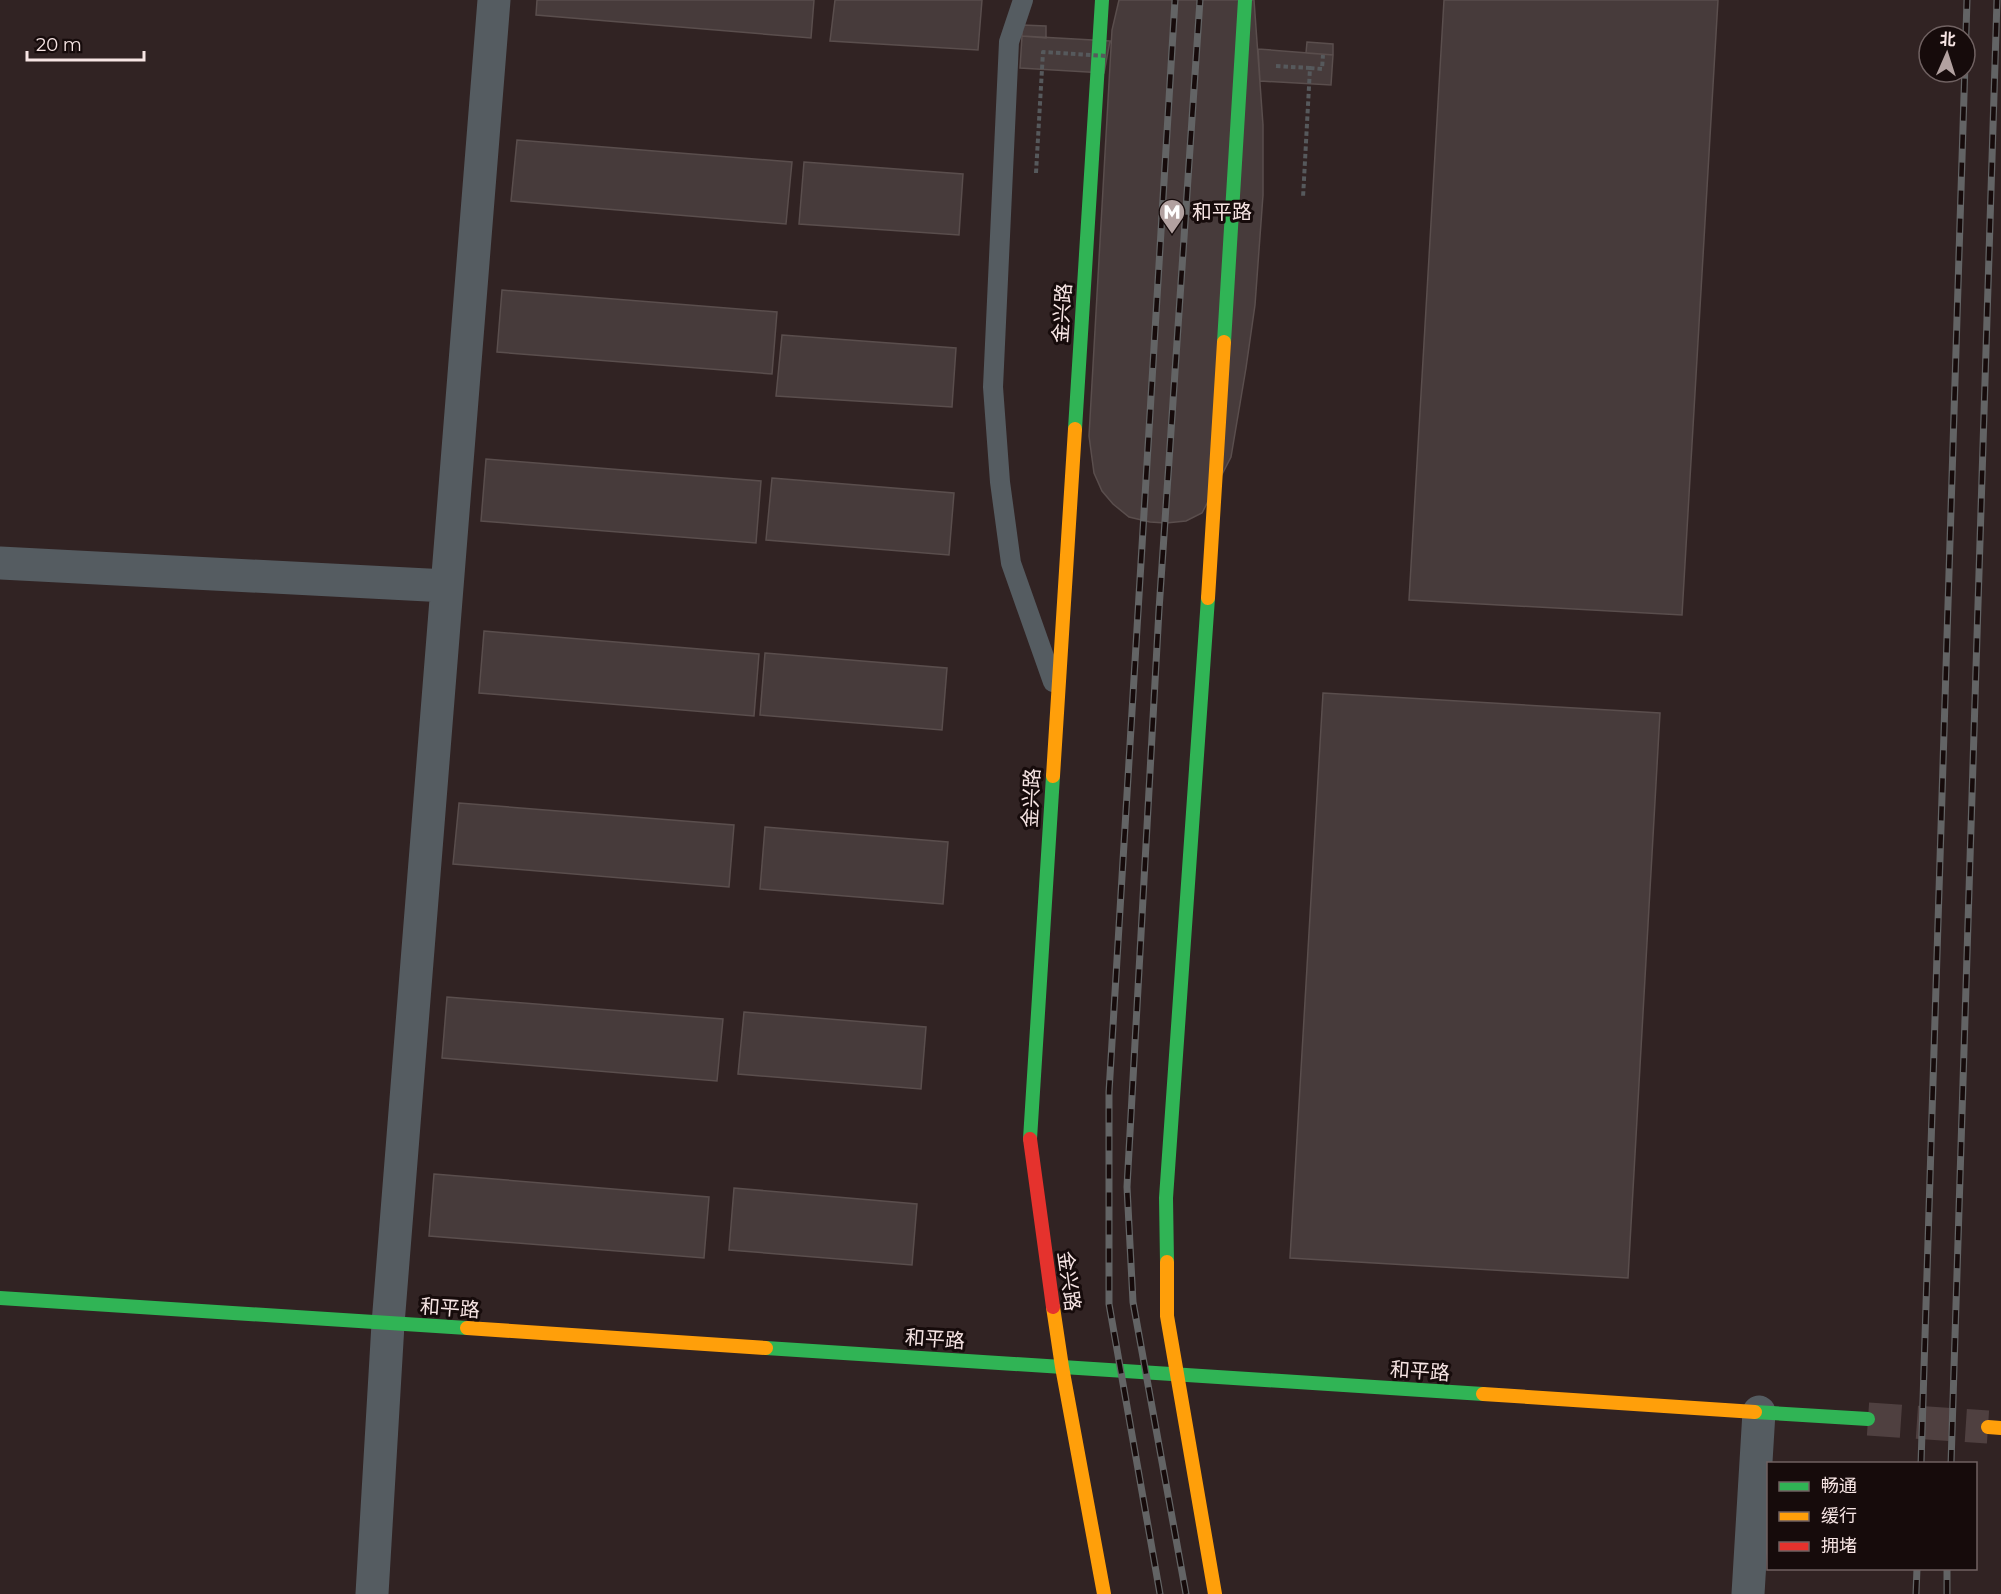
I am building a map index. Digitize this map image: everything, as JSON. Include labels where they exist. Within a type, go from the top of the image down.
[{"type":"main road","name":"金兴路","points":[[1101,0],[1030,1145],[1062,1367],[1104,1594]]},
{"type":"main road","points":[[1215,1594],[1167,1316],[1166,1198],[1204,663],[1245,0]]},
{"type":"main road","name":"和平路","points":[[0,1298],[1868,1419]]},
{"type":"street","points":[[372,1594],[388,1324],[494,0]]},
{"type":"street","points":[[0,563],[447,586]]},
{"type":"street","points":[[1748,1594],[1760,1412]]},
{"type":"lane","points":[[1023,0],[1009,42],[993,387],[999,482],[1011,562],[1057,694]]},
{"type":"path","points":[[1035,181],[1043,52],[1107,56]]},
{"type":"path","points":[[1269,66],[1322,69],[1323,55]]},
{"type":"path","points":[[1303,198],[1310,68]]},
{"type":"building","points":[[537,0],[814,0],[811,38],[536,15]]},
{"type":"building","points":[[835,0],[982,0],[978,50],[830,41]]},
{"type":"building","points":[[1119,0],[1254,0],[1263,125],[1263,195],[1255,305],[1231,457],[1202,513],[1186,521],[1150,522],[1129,517],[1113,504],[1102,491],[1094,473],[1089,436],[1112,30]]},
{"type":"building","points":[[1444,0],[1718,0],[1682,615],[1409,600]]},
{"type":"building","points":[[1022,25],[1046,26],[1046,38],[1022,36]]},
{"type":"building","points":[[1022,36],[1110,41],[1104,73],[1020,68]]},
{"type":"building","points":[[1307,42],[1333,44],[1333,55],[1306,53]]},
{"type":"building","points":[[1258,49],[1333,55],[1331,85],[1260,81]]},
{"type":"building","points":[[517,140],[792,162],[786,224],[511,201]]},
{"type":"building","points":[[804,162],[963,174],[959,235],[799,224]]},
{"type":"building","points":[[502,290],[777,312],[772,374],[497,352]]},
{"type":"building","points":[[782,335],[956,348],[952,407],[776,396]]},
{"type":"building","points":[[486,459],[761,481],[756,543],[481,521]]},
{"type":"building","points":[[772,478],[954,493],[949,555],[766,540]]},
{"type":"building","points":[[484,631],[759,654],[754,716],[479,693]]},
{"type":"building","points":[[765,653],[947,668],[942,730],[760,715]]},
{"type":"building","points":[[1323,693],[1660,713],[1628,1278],[1290,1258]]},
{"type":"building","points":[[459,803],[734,825],[729,887],[453,864]]},
{"type":"building","points":[[765,827],[948,842],[943,904],[760,889]]},
{"type":"building","points":[[447,997],[723,1019],[717,1081],[442,1058]]},
{"type":"building","points":[[744,1012],[926,1027],[921,1089],[738,1074]]},
{"type":"building","points":[[434,1174],[709,1197],[704,1258],[429,1236]]},
{"type":"building","points":[[734,1188],[917,1204],[912,1265],[729,1250]]},
{"type":"tunnel","points":[[1868,1419],[1988,1427]]},
{"type":"railway","points":[[1160,1594],[1109,1304],[1109,1092],[1175,0]]},
{"type":"railway","points":[[1186,1594],[1133,1302],[1127,1187],[1159,610],[1200,0]]},
{"type":"railway","points":[[1921,1462],[1967,0]]},
{"type":"railway","points":[[1951,1462],[1997,0]]},
{"type":"railway","points":[[1916,1594],[1917,1570]]},
{"type":"railway","points":[[1947,1570],[1947,1594]]},
{"type":"traffic: fast","points":[[1075,429],[1102,0]]},
{"type":"traffic: fast","points":[[1224,342],[1245,0]]},
{"type":"traffic: fast","points":[[1167,1262],[1166,1198],[1208,598]]},
{"type":"traffic: fast","points":[[1030,1139],[1053,776]]},
{"type":"traffic: fast","points":[[0,1298],[467,1328]]},
{"type":"traffic: fast","points":[[766,1348],[1483,1394]]},
{"type":"traffic: fast","points":[[1755,1412],[1868,1419]]},
{"type":"traffic: slow","points":[[1208,598],[1224,342]]},
{"type":"traffic: slow","points":[[1053,776],[1075,429]]},
{"type":"traffic: slow","points":[[1167,1262],[1167,1316],[1215,1594]]},
{"type":"traffic: slow","points":[[1053,1307],[1104,1594]]},
{"type":"traffic: slow","points":[[467,1328],[766,1348]]},
{"type":"traffic: slow","points":[[1483,1394],[1755,1412]]},
{"type":"traffic: slow","points":[[1988,1427],[2001,1428]]},
{"type":"traffic: jam","points":[[1030,1139],[1053,1307]]},
{"type":"place","name":"和平路","points":[[1172,235]]}]
